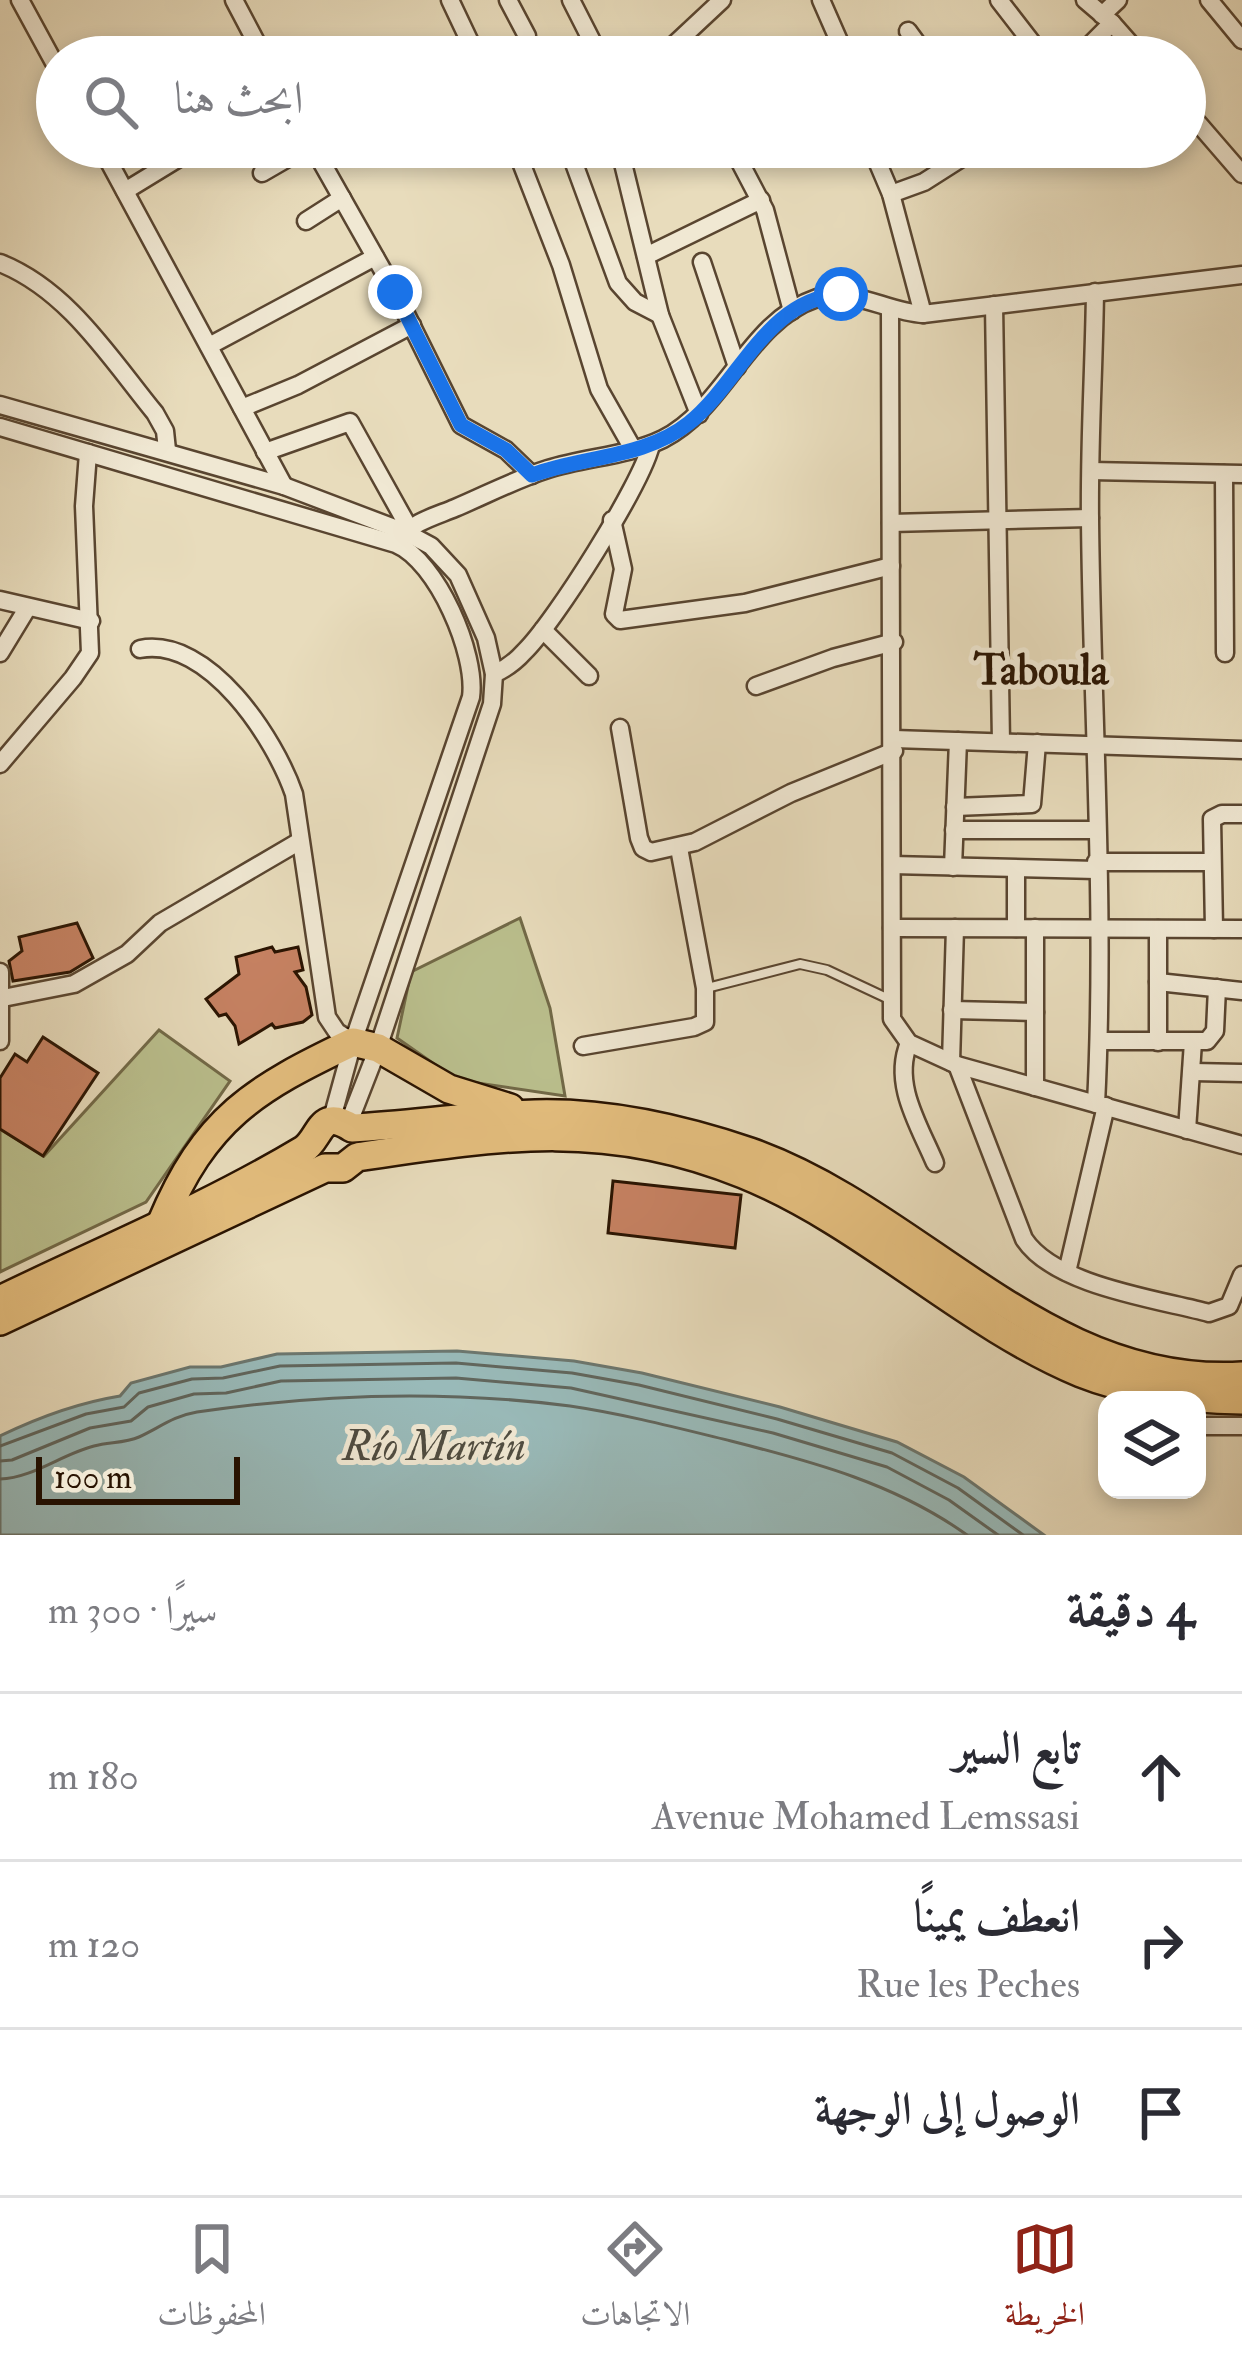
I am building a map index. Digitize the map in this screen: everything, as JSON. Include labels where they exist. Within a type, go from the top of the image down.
[{"type":"highway","points":[[161,1223],[192,1161],[232,1113],[274,1080],[365,1045],[449,1089],[535,1114]]},
{"type":"highway","points":[[347,1133],[535,1114],[624,1120],[752,1153],[830,1191],[982,1291],[1073,1343],[1139,1366],[1242,1376]]},
{"type":"highway","points":[[318,1156],[317,1130],[592,1136],[661,1148],[745,1174],[823,1214],[1029,1347],[1108,1390],[1242,1400]]},
{"type":"highway","points":[[0,1300],[243,1184],[318,1156],[344,1168],[347,1133]]},
{"type":"highway","points":[[0,1321],[318,1156]]},
{"type":"street","points":[[20,0],[40,36]]},
{"type":"street","points":[[234,0],[253,36]]},
{"type":"street","points":[[450,0],[467,36]]},
{"type":"street","points":[[508,0],[527,36]]},
{"type":"street","points":[[571,0],[589,36]]},
{"type":"street","points":[[686,36],[722,0]]},
{"type":"street","points":[[999,0],[1027,36]]},
{"type":"street","points":[[1085,0],[1123,36]]},
{"type":"street","points":[[1094,36],[1118,0]]},
{"type":"street","points":[[1209,0],[1242,40]]},
{"type":"street","points":[[829,4],[839,36]]},
{"type":"street","points":[[908,31],[912,36]]},
{"type":"street","points":[[1206,132],[1242,174]]},
{"type":"street","points":[[112,168],[284,486]]},
{"type":"street","points":[[125,191],[163,168]]},
{"type":"street","points":[[262,173],[271,168]]},
{"type":"street","points":[[323,168],[376,257],[461,425],[506,450],[532,475]]},
{"type":"street","points":[[494,674],[524,653],[543,630],[645,465],[642,447],[598,389],[561,265],[523,168]]},
{"type":"street","points":[[576,168],[619,283],[634,302],[660,315]]},
{"type":"street","points":[[624,168],[660,315],[699,414]]},
{"type":"street","points":[[744,168],[761,200],[792,311]]},
{"type":"street","points":[[880,168],[923,314]]},
{"type":"street","points":[[891,194],[946,168]]},
{"type":"street","points":[[306,221],[342,199]]},
{"type":"street","points":[[646,256],[761,200]]},
{"type":"street","points":[[209,346],[376,257]]},
{"type":"street","points":[[702,262],[737,368]]},
{"type":"street","points":[[0,263],[25,275],[69,308],[162,424],[167,450]]},
{"type":"street","points":[[0,427],[403,535],[532,475],[642,447],[699,414],[768,331],[818,298],[841,294],[890,310],[923,314],[1242,275]]},
{"type":"street","points":[[1067,1272],[1101,1105],[1090,518],[1095,292]]},
{"type":"street","points":[[994,305],[1000,742]]},
{"type":"street","points":[[890,310],[891,1005],[897,1029],[909,1043],[954,1064],[1242,1145]]},
{"type":"street","points":[[242,408],[298,385],[412,325]]},
{"type":"street","points":[[0,405],[284,486],[403,535],[451,563],[486,638],[494,674],[492,704],[365,1045]]},
{"type":"street","points":[[265,452],[350,422],[403,535],[434,577],[469,660],[473,684],[365,1045],[347,1133]]},
{"type":"street","points":[[0,764],[87,661],[91,621],[84,506],[88,453]]},
{"type":"street","points":[[1091,471],[1233,474],[1226,652]]},
{"type":"street","points":[[891,523],[1090,518]]},
{"type":"street","points":[[612,520],[622,554],[614,614],[620,620],[745,603],[891,566]]},
{"type":"street","points":[[0,600],[91,621]]},
{"type":"street","points":[[0,653],[28,608]]},
{"type":"street","points":[[543,630],[589,676]]},
{"type":"street","points":[[756,686],[894,642]]},
{"type":"street","points":[[140,649],[158,648],[210,669],[224,682],[284,772],[293,794],[327,1017],[337,1032],[365,1045]]},
{"type":"street","points":[[620,728],[641,844],[651,851],[679,848],[894,745],[958,741],[1242,750]]},
{"type":"street","points":[[0,730],[13,749]]},
{"type":"street","points":[[953,867],[958,741]]},
{"type":"street","points":[[955,807],[1032,804],[1037,743]]},
{"type":"street","points":[[1214,929],[1212,819],[1242,814]]},
{"type":"street","points":[[954,830],[1096,830]]},
{"type":"street","points":[[3,998],[74,984],[127,954],[160,923],[300,841]]},
{"type":"street","points":[[584,1046],[701,1025],[707,1017],[679,848]]},
{"type":"street","points":[[892,865],[1016,869],[1212,862]]},
{"type":"street","points":[[1016,869],[1035,1012],[1035,1087]]},
{"type":"street","points":[[892,928],[1242,929]]},
{"type":"street","points":[[955,928],[954,1064],[1027,1244],[1067,1272],[1214,1313],[1224,1311],[1233,1301],[1242,1275]]},
{"type":"street","points":[[1158,929],[1159,1042]]},
{"type":"street","points":[[0,972],[0,1041]]},
{"type":"street","points":[[1159,982],[1242,991]]},
{"type":"street","points":[[1099,1041],[1207,1041],[1213,1036],[1216,988]]},
{"type":"street","points":[[952,1010],[1035,1012]]},
{"type":"street","points":[[1187,1130],[1193,1042]]},
{"type":"street","points":[[909,1043],[902,1063],[904,1087],[935,1163]]},
{"type":"street","points":[[1193,1072],[1242,1073]]},
{"type":"street","points":[[1206,1426],[1242,1426]]},
{"type":"lane","points":[[705,988],[800,964],[827,970],[891,1005]]},
{"type":"green space","points":[[520,918],[550,1008],[565,1096],[457,1080],[397,1038],[411,972]]},
{"type":"green space","points":[[159,1030],[230,1081],[146,1202],[0,1272],[0,1129],[44,1156]]},
{"type":"water","name":"Río Martín","points":[[457,1351],[574,1361],[642,1373],[897,1442],[964,1477],[1044,1535],[0,1535],[0,1436],[29,1423],[120,1396],[131,1383],[190,1367],[221,1367],[277,1354]]},
{"type":"building","points":[[77,923],[93,958],[70,972],[13,981],[9,961],[22,951],[19,937]]},
{"type":"building","points":[[272,947],[275,952],[298,947],[303,970],[295,972],[306,987],[312,1015],[303,1022],[275,1028],[272,1024],[239,1044],[235,1026],[206,999],[239,974],[236,957]]},
{"type":"building","points":[[43,1037],[98,1073],[43,1156],[0,1129],[0,1078],[15,1054],[27,1062]]},
{"type":"building","points":[[613,1181],[741,1195],[735,1248],[608,1233]]},
{"type":"district","name":"Taboula","points":[[1041,669]]},
{"type":"route","points":[[395,292],[461,425],[506,450],[532,475],[651,445],[673,434],[699,414],[779,321],[800,305],[841,294]]}]
